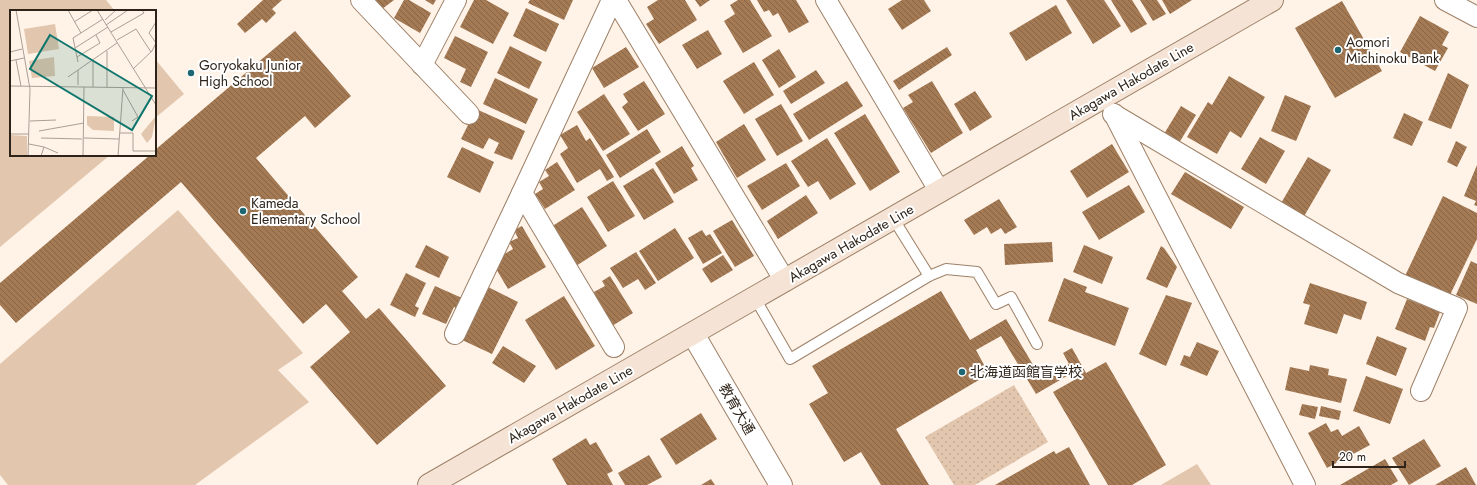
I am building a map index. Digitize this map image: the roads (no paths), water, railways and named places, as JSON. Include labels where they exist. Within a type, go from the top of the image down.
[{"type":"main road","name":"Akagawa Hakodate Line","points":[[429,485],[893,218],[940,192],[1109,105],[1272,0]]},
{"type":"street","points":[[361,0],[469,114]]},
{"type":"street","points":[[422,65],[456,0]]},
{"type":"street","points":[[454,334],[612,0]]},
{"type":"street","points":[[616,0],[785,281]]},
{"type":"street","points":[[826,0],[940,192]]},
{"type":"street","points":[[1446,0],[1477,17]]},
{"type":"street","points":[[1109,105],[1398,283],[1457,308],[1421,391]]},
{"type":"street","points":[[1109,105],[1305,485]]},
{"type":"street","points":[[522,193],[614,347]]},
{"type":"street","name":"教育大通","points":[[693,334],[781,485]]},
{"type":"lane","points":[[893,218],[928,276]]},
{"type":"lane","points":[[755,298],[790,359],[928,276],[946,269],[977,272],[996,304],[1011,297],[1037,344]]},
{"type":"place","name":"Aomori Michinoku Bank","points":[[1338,50]]},
{"type":"place","name":"Goryokaku Junior High School","points":[[191,73]]},
{"type":"place","name":"Kameda Elementary School","points":[[243,211]]},
{"type":"place","name":"北海道函館盲学校","points":[[962,372]]}]
